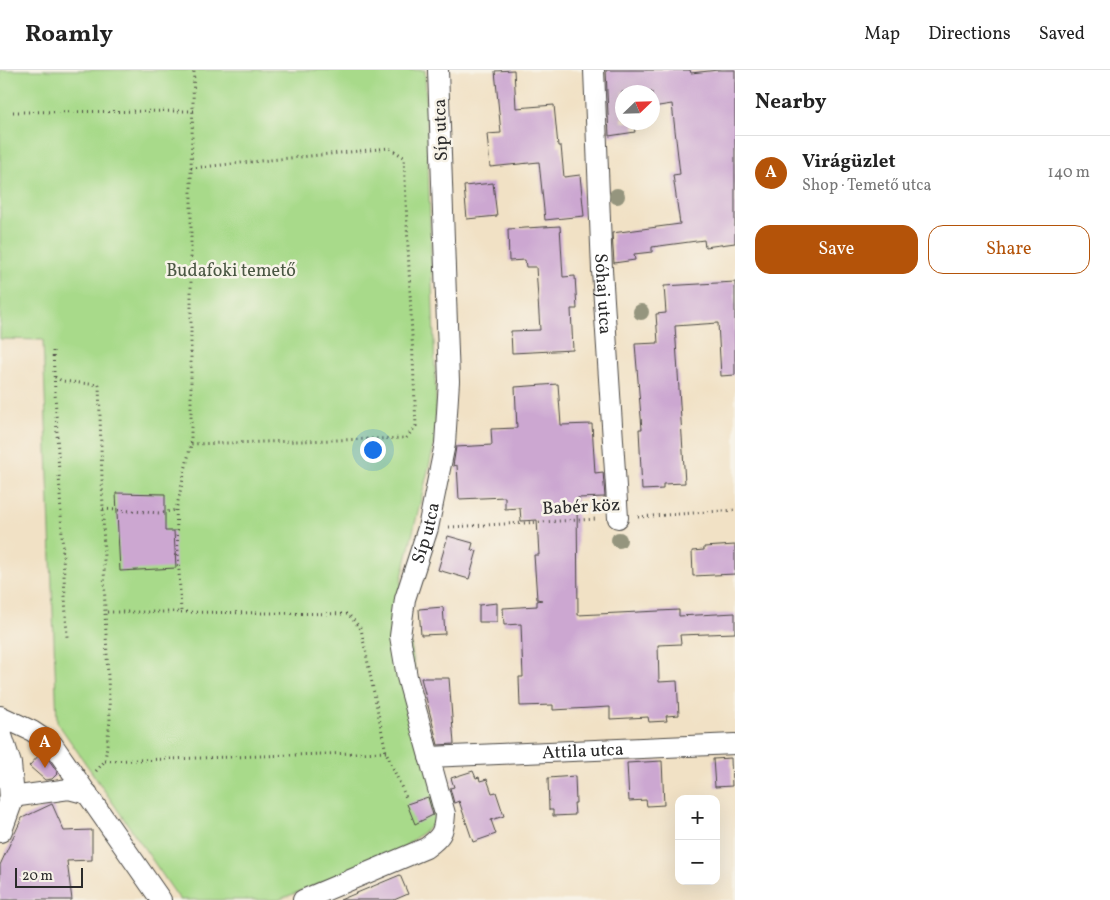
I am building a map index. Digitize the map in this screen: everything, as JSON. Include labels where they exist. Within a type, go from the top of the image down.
[{"type":"street","name":"Síp utca","points":[[303,900],[426,848],[438,839],[444,828],[445,814],[407,677],[400,636],[405,599],[428,528],[445,444],[449,381],[438,70]]},
{"type":"street","name":"Sóhaj utca","points":[[594,70],[602,270],[618,518]]},
{"type":"street","points":[[0,716],[32,731],[54,745],[161,900]]},
{"type":"street","points":[[0,736],[9,764],[12,796],[0,830]]},
{"type":"street","name":"Attila utca","points":[[429,757],[735,744]]},
{"type":"street","points":[[12,796],[83,788]]},
{"type":"path","points":[[181,612],[176,510],[191,444],[191,168],[194,70]]},
{"type":"path","points":[[14,112],[194,111]]},
{"type":"path","points":[[191,168],[389,148],[404,157],[416,426],[406,438],[191,444]]},
{"type":"path","points":[[53,351],[68,637]]},
{"type":"path","points":[[54,376],[62,381],[99,385],[110,720],[105,761],[83,788]]},
{"type":"path","points":[[103,509],[160,513],[176,510]]},
{"type":"path","name":"Babér köz","points":[[428,528],[735,510]]},
{"type":"path","points":[[105,612],[348,614],[361,629],[386,752],[407,800]]},
{"type":"path","points":[[105,761],[386,752]]},
{"type":"green space","name":"Budafoki temető","points":[[0,70],[425,70],[436,402],[435,442],[401,581],[438,815],[430,827],[396,853],[278,900],[180,900],[57,722],[43,340],[0,339]]},
{"type":"building","points":[[514,70],[516,108],[554,105],[558,146],[561,146],[564,177],[580,175],[584,216],[545,220],[539,162],[490,167],[487,134],[501,133],[495,71]]},
{"type":"building","points":[[606,70],[690,70],[691,73],[735,70],[735,243],[705,247],[704,240],[652,247],[652,252],[634,254],[635,260],[614,263],[612,233],[680,224],[673,175],[680,174],[672,104],[660,106],[660,85],[615,85],[615,130],[635,130],[635,132],[609,136]]},
{"type":"building","points":[[493,183],[497,216],[467,219],[464,186]]},
{"type":"building","points":[[560,226],[563,277],[575,276],[577,309],[571,309],[573,350],[512,353],[511,331],[540,330],[536,267],[526,267],[525,260],[509,261],[508,229]]},
{"type":"building","points":[[735,282],[735,375],[721,376],[718,323],[675,326],[685,483],[663,484],[663,489],[642,490],[639,429],[642,429],[635,344],[658,343],[656,314],[666,313],[664,286]]},
{"type":"building","points":[[558,384],[561,425],[592,424],[595,473],[603,472],[605,497],[577,498],[578,615],[679,610],[679,616],[735,613],[735,633],[680,635],[681,644],[658,645],[659,682],[677,681],[679,715],[666,716],[667,721],[649,722],[648,717],[610,719],[610,707],[553,710],[553,705],[520,706],[519,677],[523,677],[521,624],[504,625],[503,608],[537,606],[537,601],[542,600],[537,599],[534,555],[539,555],[537,520],[521,521],[520,508],[505,509],[505,497],[459,499],[457,465],[453,466],[456,447],[492,445],[491,429],[517,428],[515,387]]},
{"type":"building","points":[[116,493],[165,494],[165,531],[174,531],[176,568],[120,571]]},
{"type":"building","points":[[448,536],[473,543],[471,550],[477,551],[469,579],[438,570]]},
{"type":"building","points":[[735,545],[735,574],[693,576],[692,551],[704,550],[704,547]]},
{"type":"building","points":[[497,603],[497,622],[479,622],[479,605]]},
{"type":"building","points":[[443,607],[445,634],[421,635],[419,609]]},
{"type":"building","points":[[421,678],[449,678],[454,744],[438,745]]},
{"type":"building","points":[[41,753],[49,760],[58,773],[52,779],[45,780],[29,766]]},
{"type":"building","points":[[731,758],[732,786],[715,787],[713,759]]},
{"type":"building","points":[[662,761],[664,805],[647,806],[646,800],[629,801],[627,763]]},
{"type":"building","points":[[473,771],[476,778],[479,777],[480,781],[487,779],[492,793],[496,792],[504,816],[491,820],[496,834],[473,842],[459,801],[454,803],[450,788],[454,787],[451,778]]},
{"type":"building","points":[[575,776],[575,815],[553,816],[553,810],[549,810],[548,778]]},
{"type":"building","points":[[428,797],[433,815],[415,824],[407,804]]},
{"type":"building","points":[[52,804],[64,831],[92,830],[92,860],[67,861],[72,900],[0,900],[0,865],[22,818]]},
{"type":"building","points":[[400,875],[408,894],[394,900],[340,900]]},
{"type":"place","name":"Virágüzlet","points":[[45,768]]}]
